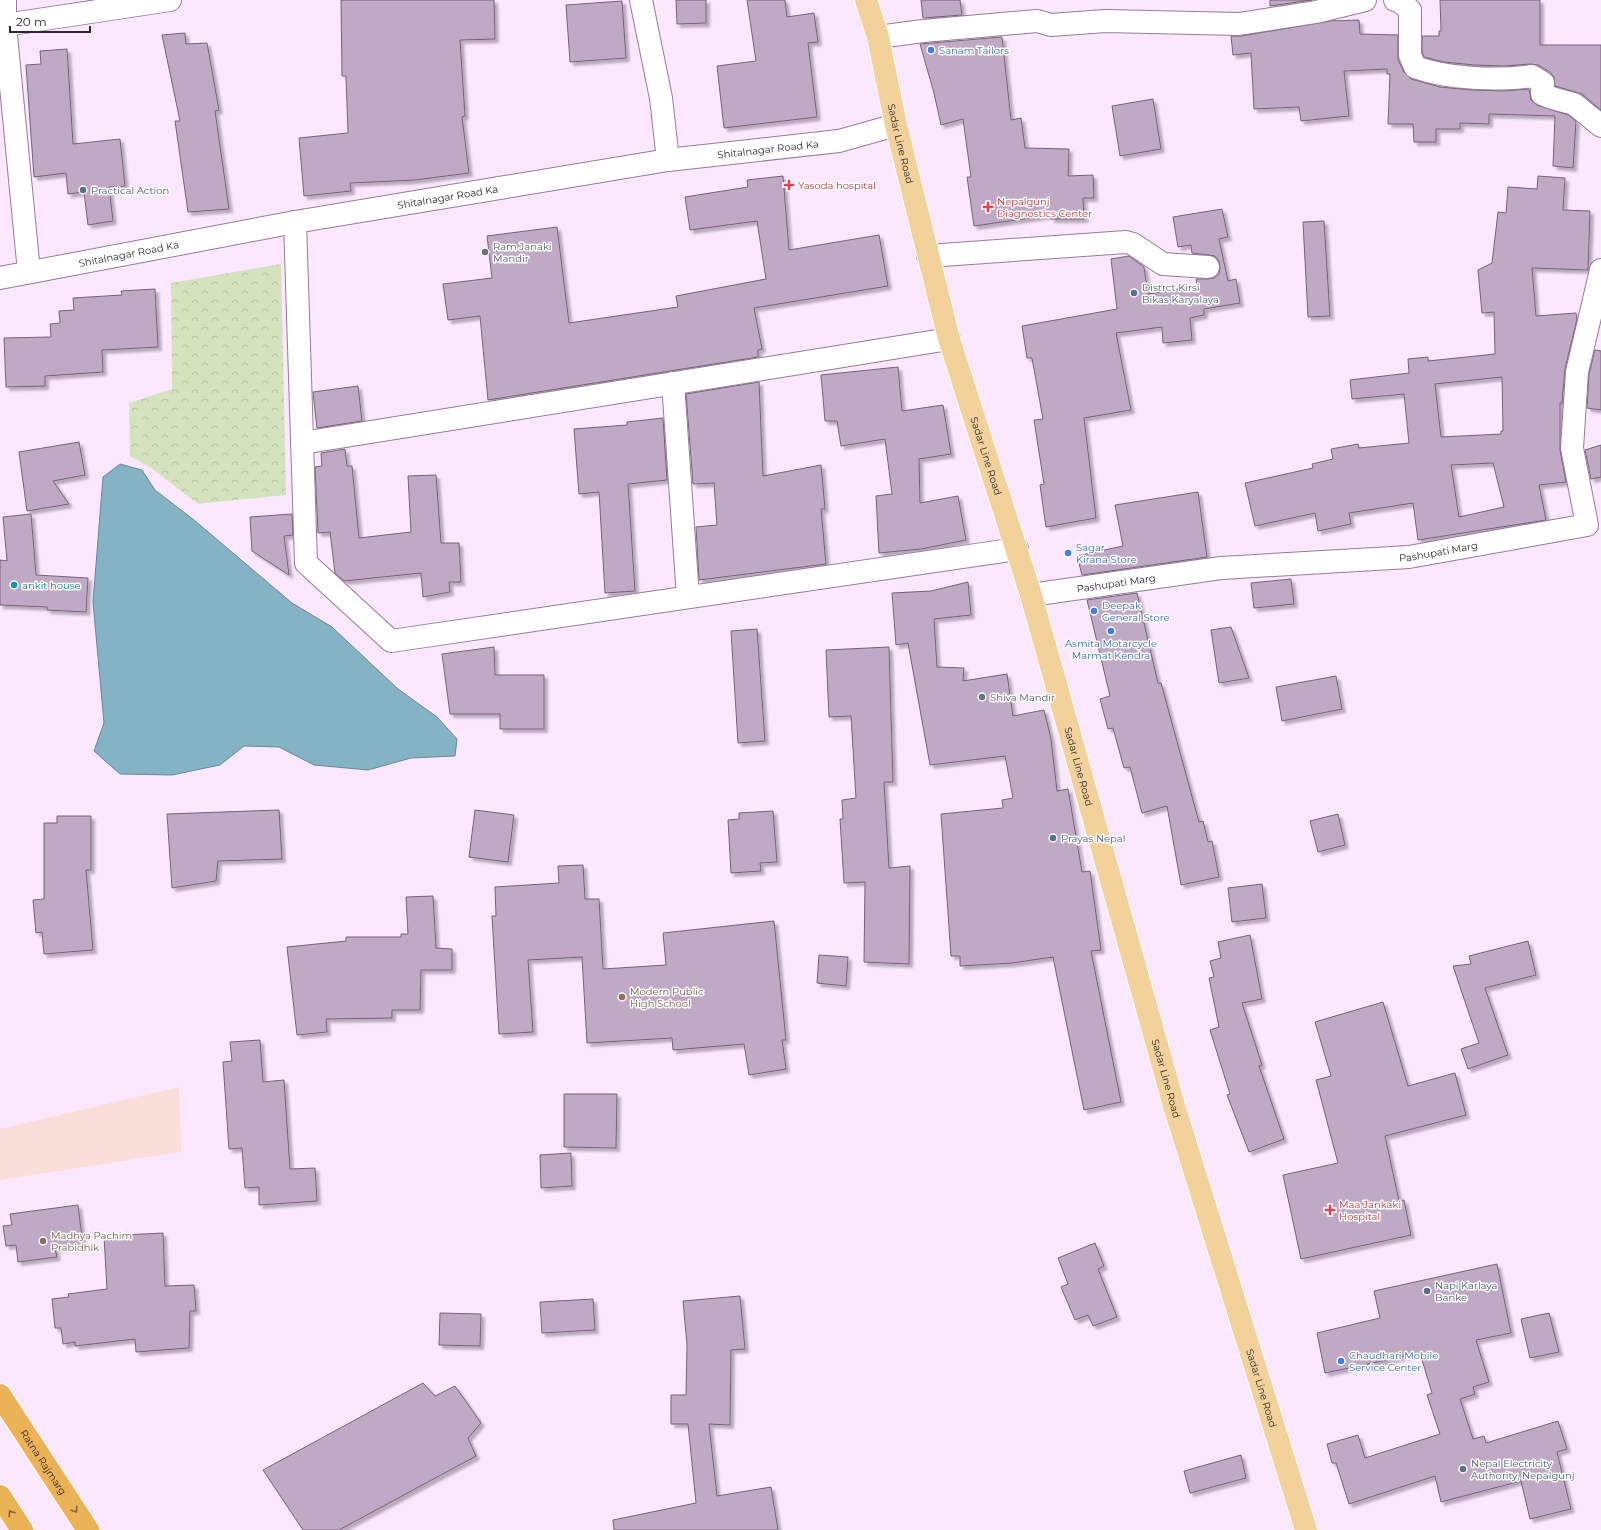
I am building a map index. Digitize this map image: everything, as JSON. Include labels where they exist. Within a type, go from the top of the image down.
[{"type":"highway","name":"Ratna Rajmarg","points":[[0,1395],[88,1530]]},
{"type":"highway","points":[[0,1496],[22,1530]]},
{"type":"main road","name":"Sadar Line Road","points":[[866,0],[878,37],[896,125],[949,339],[1031,595],[1175,1109],[1306,1530]]},
{"type":"street","points":[[5,0],[5,25],[29,272]]},
{"type":"street","points":[[5,25],[170,0]]},
{"type":"street","points":[[641,0],[661,98],[668,160]]},
{"type":"street","points":[[878,37],[930,30],[1037,21],[1051,25],[1105,21],[1239,24],[1316,12],[1365,0]]},
{"type":"street","points":[[1395,0],[1399,1],[1410,10],[1410,55],[1415,67],[1426,71],[1474,77],[1514,79],[1532,76],[1543,83],[1542,94],[1574,104],[1601,126]]},
{"type":"street","name":"Shitalnagar Road Ka","points":[[0,278],[296,222],[668,160],[839,141],[896,125]]},
{"type":"street","points":[[296,222],[306,563],[391,640],[1017,549]]},
{"type":"street","points":[[928,256],[1126,242],[1133,244],[1163,264],[1208,267]]},
{"type":"street","name":"Pashupati Marg","points":[[1031,595],[1221,568],[1409,557],[1587,525],[1572,448],[1577,372],[1601,270]]},
{"type":"street","points":[[302,443],[949,339]]},
{"type":"street","points":[[673,383],[688,597]]},
{"type":"shaded area","points":[[179,1087],[181,1152],[0,1180],[0,1129]]},
{"type":"green space","points":[[281,264],[286,495],[198,504],[151,468],[130,456],[129,403],[172,389],[171,283]]},
{"type":"water","points":[[120,464],[142,470],[155,490],[194,520],[292,603],[332,627],[398,689],[437,717],[457,739],[455,756],[411,758],[368,770],[314,765],[279,747],[244,746],[220,765],[172,775],[120,774],[94,751],[104,723],[93,602],[103,477]]},
{"type":"building","points":[[341,0],[494,0],[495,39],[460,40],[465,116],[462,117],[469,173],[415,180],[350,183],[351,191],[304,196],[299,138],[348,133],[346,76],[342,76]]},
{"type":"building","points":[[676,0],[706,0],[706,23],[677,24]]},
{"type":"building","points":[[747,0],[785,0],[787,17],[814,13],[818,42],[808,43],[817,117],[724,128],[717,66],[756,61]]},
{"type":"building","points":[[921,0],[960,0],[962,15],[923,18]]},
{"type":"building","points":[[1270,0],[1312,0],[1270,6]]},
{"type":"building","points":[[1440,0],[1540,0],[1540,45],[1601,45],[1601,110],[1582,94],[1555,86],[1554,77],[1550,72],[1538,65],[1474,65],[1444,62],[1424,57],[1422,52],[1422,36],[1439,36],[1439,31],[1441,31]]},
{"type":"building","points":[[622,1],[626,58],[570,62],[566,5]]},
{"type":"building","points":[[1359,20],[1360,34],[1398,35],[1398,60],[1404,72],[1411,79],[1440,87],[1472,90],[1504,91],[1529,89],[1531,100],[1537,105],[1568,115],[1576,121],[1573,168],[1553,166],[1555,116],[1489,114],[1489,124],[1460,123],[1460,129],[1436,129],[1436,142],[1414,142],[1413,124],[1388,124],[1390,74],[1387,74],[1387,69],[1344,71],[1349,116],[1301,121],[1299,107],[1254,109],[1251,53],[1233,55],[1231,36],[1241,36],[1330,21]]},
{"type":"building","points":[[185,33],[186,44],[207,43],[219,110],[215,111],[229,209],[188,212],[175,121],[180,121],[162,35]]},
{"type":"building","points":[[1002,37],[1011,120],[1021,118],[1025,148],[1069,149],[1068,176],[1093,175],[1094,198],[1083,198],[1084,219],[1051,219],[1051,215],[974,226],[967,177],[971,177],[963,119],[941,125],[934,93],[920,44]]},
{"type":"building","points":[[67,49],[73,144],[120,139],[125,186],[109,187],[113,221],[88,225],[84,192],[68,194],[66,173],[34,177],[26,65],[41,64],[40,51]]},
{"type":"building","points":[[1153,99],[1161,149],[1120,156],[1112,106]]},
{"type":"building","points":[[783,176],[789,250],[879,235],[888,286],[754,308],[762,349],[758,350],[758,357],[488,400],[480,316],[448,320],[443,284],[492,278],[487,236],[557,227],[569,323],[678,307],[676,296],[766,279],[757,221],[690,230],[685,197],[748,187],[747,180]]},
{"type":"building","points":[[1538,176],[1565,178],[1563,210],[1590,211],[1588,270],[1532,268],[1536,316],[1576,313],[1577,319],[1565,369],[1562,403],[1560,403],[1560,450],[1566,482],[1539,485],[1546,520],[1418,540],[1413,503],[1349,513],[1351,524],[1318,531],[1315,513],[1255,526],[1245,483],[1313,468],[1312,464],[1333,459],[1331,449],[1358,444],[1359,448],[1409,443],[1404,394],[1352,399],[1350,380],[1409,373],[1408,359],[1428,357],[1428,361],[1495,354],[1494,312],[1482,313],[1478,270],[1492,263],[1498,212],[1506,213],[1508,187],[1537,189]],"holes":[[[1502,377],[1503,431],[1501,431],[1501,434],[1441,437],[1435,384]],[[1493,463],[1504,507],[1459,517],[1451,465]]]},
{"type":"building","points":[[1222,209],[1228,237],[1219,239],[1228,281],[1236,279],[1240,303],[1204,309],[1204,315],[1190,318],[1192,340],[1163,343],[1162,327],[1116,333],[1131,410],[1084,418],[1096,518],[1046,527],[1040,485],[1044,484],[1034,420],[1043,419],[1032,358],[1027,358],[1022,326],[1117,309],[1111,259],[1129,256],[1144,267],[1148,294],[1197,286],[1196,279],[1214,278],[1219,274],[1219,261],[1215,256],[1192,253],[1191,245],[1178,247],[1173,217]]},
{"type":"building","points":[[1324,221],[1330,316],[1308,317],[1303,222]]},
{"type":"building","points":[[155,289],[158,347],[102,350],[103,372],[45,376],[45,386],[6,387],[4,338],[51,337],[50,324],[60,323],[59,311],[74,310],[73,298],[122,295],[121,291]]},
{"type":"building","points":[[1595,350],[1601,351],[1601,410],[1587,408],[1589,374]]},
{"type":"building","points":[[898,367],[902,411],[943,405],[951,454],[919,459],[920,503],[958,496],[966,540],[921,549],[879,553],[876,496],[892,494],[885,439],[841,446],[837,421],[825,421],[821,375]]},
{"type":"building","points":[[759,382],[763,476],[821,465],[825,509],[821,509],[826,564],[699,580],[696,527],[717,525],[714,483],[693,484],[686,394]]},
{"type":"building","points":[[358,386],[362,421],[317,428],[313,392]]},
{"type":"building","points":[[663,418],[667,480],[628,484],[635,591],[605,593],[599,492],[579,494],[574,429],[627,425],[627,422]]},
{"type":"building","points":[[79,442],[85,475],[53,481],[69,504],[27,511],[19,452]]},
{"type":"building","points":[[1601,445],[1601,477],[1591,479],[1585,450]]},
{"type":"building","points":[[345,449],[347,466],[352,466],[359,538],[411,532],[408,476],[436,475],[441,543],[459,543],[461,582],[449,582],[450,592],[423,597],[421,573],[344,581],[335,573],[330,532],[318,533],[315,467],[322,466],[321,453]]},
{"type":"building","points":[[1198,492],[1207,557],[1082,575],[1077,556],[1123,546],[1115,505]]},
{"type":"building","points":[[31,514],[36,575],[88,578],[86,612],[47,610],[47,607],[0,605],[0,560],[7,561],[3,517]]},
{"type":"building","points":[[292,514],[293,535],[284,536],[289,575],[252,551],[250,517]]},
{"type":"building","points":[[1291,579],[1294,604],[1254,608],[1251,583]]},
{"type":"building","points":[[968,582],[971,615],[934,619],[937,667],[964,668],[963,681],[1007,674],[1013,716],[1044,710],[1051,739],[1057,791],[1068,789],[1082,872],[1090,871],[1101,950],[1091,951],[1121,1102],[1084,1110],[1053,957],[1012,963],[960,966],[960,956],[951,956],[941,814],[1003,808],[1002,800],[1013,798],[1005,756],[930,765],[908,643],[896,645],[892,593],[931,591]]},
{"type":"building","points":[[1137,593],[1158,683],[1161,683],[1199,822],[1203,821],[1208,842],[1212,841],[1219,877],[1181,885],[1167,806],[1142,813],[1130,767],[1124,768],[1113,728],[1108,729],[1100,699],[1110,696],[1087,600]]},
{"type":"building","points":[[1231,627],[1249,678],[1219,683],[1211,630]]},
{"type":"building","points":[[757,629],[765,741],[738,743],[731,631]]},
{"type":"building","points":[[494,647],[495,675],[544,675],[544,729],[500,729],[500,714],[450,714],[442,654]]},
{"type":"building","points":[[889,647],[893,782],[884,782],[889,868],[910,866],[909,964],[864,962],[865,882],[844,883],[840,819],[843,819],[842,800],[856,798],[851,716],[829,717],[826,650]]},
{"type":"building","points":[[1336,676],[1342,709],[1282,721],[1276,687]]},
{"type":"building","points":[[279,810],[282,859],[218,861],[216,881],[172,888],[167,814]]},
{"type":"building","points":[[475,810],[514,815],[508,862],[469,857]]},
{"type":"building","points":[[773,811],[777,862],[760,863],[761,871],[731,873],[728,820],[739,819],[739,813]]},
{"type":"building","points":[[1338,814],[1345,845],[1318,852],[1310,821]]},
{"type":"building","points":[[57,816],[91,816],[91,870],[86,870],[93,950],[44,954],[42,932],[36,933],[33,900],[44,899],[44,823],[57,823]]},
{"type":"building","points":[[583,865],[585,899],[599,899],[603,969],[666,965],[663,933],[774,921],[786,1040],[782,1040],[786,1069],[749,1075],[744,1044],[673,1050],[672,1038],[587,1043],[582,957],[528,960],[533,1032],[499,1034],[492,916],[496,916],[495,887],[559,883],[558,866]]},
{"type":"building","points":[[1262,884],[1266,918],[1232,922],[1228,888]]},
{"type":"building","points":[[433,896],[436,948],[452,949],[452,970],[421,970],[420,1010],[392,1010],[392,1018],[326,1019],[327,1032],[297,1035],[287,947],[346,941],[346,937],[401,937],[401,934],[408,934],[406,897]]},
{"type":"building","points":[[1250,935],[1262,999],[1242,1003],[1262,1065],[1259,1066],[1284,1139],[1249,1152],[1227,1095],[1230,1094],[1210,1030],[1219,1027],[1209,978],[1214,977],[1210,961],[1221,958],[1218,942]]},
{"type":"building","points":[[1528,941],[1536,975],[1485,988],[1508,1055],[1468,1069],[1461,1049],[1479,1043],[1453,966],[1471,964],[1469,956]]},
{"type":"building","points":[[819,955],[848,957],[846,986],[817,983]]},
{"type":"building","points":[[1383,1002],[1408,1086],[1455,1073],[1466,1115],[1385,1136],[1399,1201],[1404,1200],[1411,1235],[1301,1259],[1283,1175],[1338,1163],[1316,1080],[1331,1076],[1315,1022]]},
{"type":"building","points":[[260,1040],[263,1082],[284,1080],[290,1169],[315,1168],[317,1201],[259,1205],[259,1187],[245,1188],[242,1148],[229,1149],[223,1062],[232,1061],[230,1042]]},
{"type":"building","points":[[564,1094],[617,1094],[616,1148],[564,1147]]},
{"type":"building","points":[[571,1153],[572,1186],[541,1188],[540,1155]]},
{"type":"building","points":[[78,1205],[83,1246],[55,1249],[57,1257],[18,1262],[16,1245],[6,1246],[3,1226],[12,1225],[10,1214]]},
{"type":"building","points":[[163,1233],[165,1286],[194,1285],[196,1311],[190,1311],[189,1348],[136,1352],[135,1339],[75,1346],[75,1342],[63,1344],[61,1328],[55,1328],[52,1299],[69,1297],[68,1294],[107,1289],[104,1236]]},
{"type":"building","points":[[1095,1243],[1104,1266],[1098,1269],[1117,1317],[1093,1326],[1088,1315],[1075,1320],[1061,1287],[1068,1284],[1058,1258]]},
{"type":"building","points":[[1497,1264],[1511,1333],[1476,1340],[1489,1382],[1473,1387],[1475,1394],[1460,1399],[1473,1439],[1484,1436],[1486,1443],[1558,1421],[1567,1449],[1557,1452],[1571,1509],[1530,1519],[1521,1481],[1441,1502],[1435,1476],[1349,1504],[1336,1463],[1332,1463],[1327,1444],[1358,1435],[1365,1458],[1440,1434],[1427,1395],[1432,1393],[1420,1353],[1325,1373],[1317,1333],[1380,1318],[1374,1291]]},
{"type":"building","points":[[740,1296],[745,1349],[731,1350],[730,1425],[709,1424],[717,1496],[771,1487],[778,1530],[614,1530],[613,1520],[696,1503],[688,1424],[671,1424],[671,1395],[686,1395],[687,1345],[683,1301]]},
{"type":"building","points":[[593,1299],[595,1330],[542,1333],[540,1302]]},
{"type":"building","points":[[440,1313],[481,1314],[480,1346],[439,1345]]},
{"type":"building","points":[[1549,1313],[1559,1352],[1530,1358],[1521,1319]]},
{"type":"building","points":[[423,1383],[435,1396],[455,1386],[481,1423],[468,1438],[476,1456],[339,1530],[303,1530],[263,1470]]},
{"type":"building","points":[[1241,1455],[1246,1478],[1190,1493],[1184,1471]]},
{"type":"place","name":"Sanam Tailors","points":[[931,50]]},
{"type":"place","name":"Yasoda hospital","points":[[789,185]]},
{"type":"place","name":"Practical Action","points":[[83,190]]},
{"type":"place","name":"Nepalgunj Diagnostics Center","points":[[988,207]]},
{"type":"place","name":"Ram Janaki Mandir","points":[[485,252]]},
{"type":"place","name":"Distrct Kirsi Bikas Karyalaya","points":[[1134,293]]},
{"type":"place","name":"Sagar Kirana Store","points":[[1068,553]]},
{"type":"place","name":"ankit house","points":[[14,585]]},
{"type":"place","name":"Deepak General Store","points":[[1094,611]]},
{"type":"place","name":"Asmita Motarcycle Marmat Kendra","points":[[1111,631]]},
{"type":"place","name":"Shiva Mandir","points":[[982,697]]},
{"type":"place","name":"Prayas Nepal","points":[[1053,838]]},
{"type":"place","name":"Modern Public High School","points":[[622,997]]},
{"type":"place","name":"Maa Jankaki Hospital","points":[[1330,1210]]},
{"type":"place","name":"Madhya Pachim Prabidhik","points":[[43,1241]]},
{"type":"place","name":"Napi Karlaya Banke","points":[[1427,1291]]},
{"type":"place","name":"Chaudhari Mobile Service Center","points":[[1341,1361]]},
{"type":"place","name":"Nepal Electricity Authority, Nepalgunj","points":[[1463,1469]]}]
